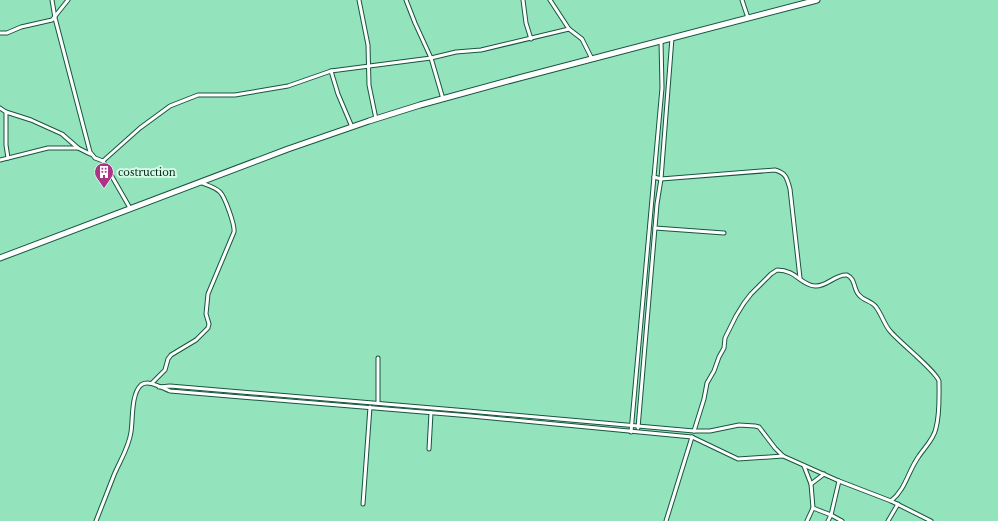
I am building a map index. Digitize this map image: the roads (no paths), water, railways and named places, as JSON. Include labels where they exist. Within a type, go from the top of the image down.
[{"type":"main road","points":[[0,258],[200,182],[376,119],[443,99],[817,0]]},
{"type":"street","points":[[52,0],[55,18],[90,152],[93,156]]},
{"type":"street","points":[[0,33],[31,26],[55,18],[68,0]]},
{"type":"street","points":[[359,0],[368,45],[369,85],[376,119]]},
{"type":"street","points":[[406,0],[415,24],[431,58],[443,99]]},
{"type":"street","points":[[523,0],[526,22],[531,39]]},
{"type":"street","points":[[550,0],[569,28],[582,39],[592,59]]},
{"type":"street","points":[[742,0],[748,18]]},
{"type":"street","points":[[103,161],[140,128],[170,106],[198,95],[235,95],[288,86],[330,71],[431,58],[456,52],[481,50],[531,39],[569,28]]},
{"type":"street","points":[[637,432],[655,228],[661,179],[672,38]]},
{"type":"street","points":[[631,432],[662,88],[661,41]]},
{"type":"street","points":[[330,71],[352,127]]},
{"type":"street","points":[[0,108],[6,112],[31,120],[62,134],[78,148],[103,161],[130,208]]},
{"type":"street","points":[[6,112],[6,145],[8,158]]},
{"type":"street","points":[[0,160],[48,148],[78,148]]},
{"type":"street","points":[[654,177],[661,179],[774,170],[782,172],[787,178],[790,189],[800,278]]},
{"type":"street","points":[[152,383],[165,370],[168,359],[171,355],[196,340],[208,328],[206,314],[208,294],[234,232],[234,225],[222,194],[218,190],[200,182]]},
{"type":"street","points":[[655,228],[724,233]]},
{"type":"street","points":[[694,432],[704,399],[707,383],[723,350],[725,338],[744,303],[776,271],[779,270],[788,272],[800,278],[806,284],[816,286],[822,285],[844,274],[850,276],[858,294],[876,307],[889,330],[938,378],[939,381],[939,411],[936,430],[925,450],[919,456],[899,495],[892,501]]},
{"type":"street","points":[[378,358],[378,404]]},
{"type":"street","points":[[96,521],[130,440],[133,405],[137,391],[142,384],[145,383],[152,383],[170,391],[370,407],[692,437],[738,459],[783,456]]},
{"type":"street","points":[[159,387],[170,386],[694,432],[710,431],[739,425],[754,426],[759,427],[783,456],[839,481],[892,501],[931,521]]},
{"type":"street","points":[[363,504],[370,407]]},
{"type":"street","points":[[429,449],[431,413]]},
{"type":"street","points":[[666,521],[692,437]]},
{"type":"street","points":[[804,465],[811,484],[813,508],[807,521]]},
{"type":"street","points":[[811,484],[824,474]]},
{"type":"street","points":[[828,521],[831,515],[839,481]]},
{"type":"street","points":[[888,521],[898,504]]},
{"type":"street","points":[[813,508],[842,521]]},
{"type":"place","name":"costruction","points":[[104,189]]}]
